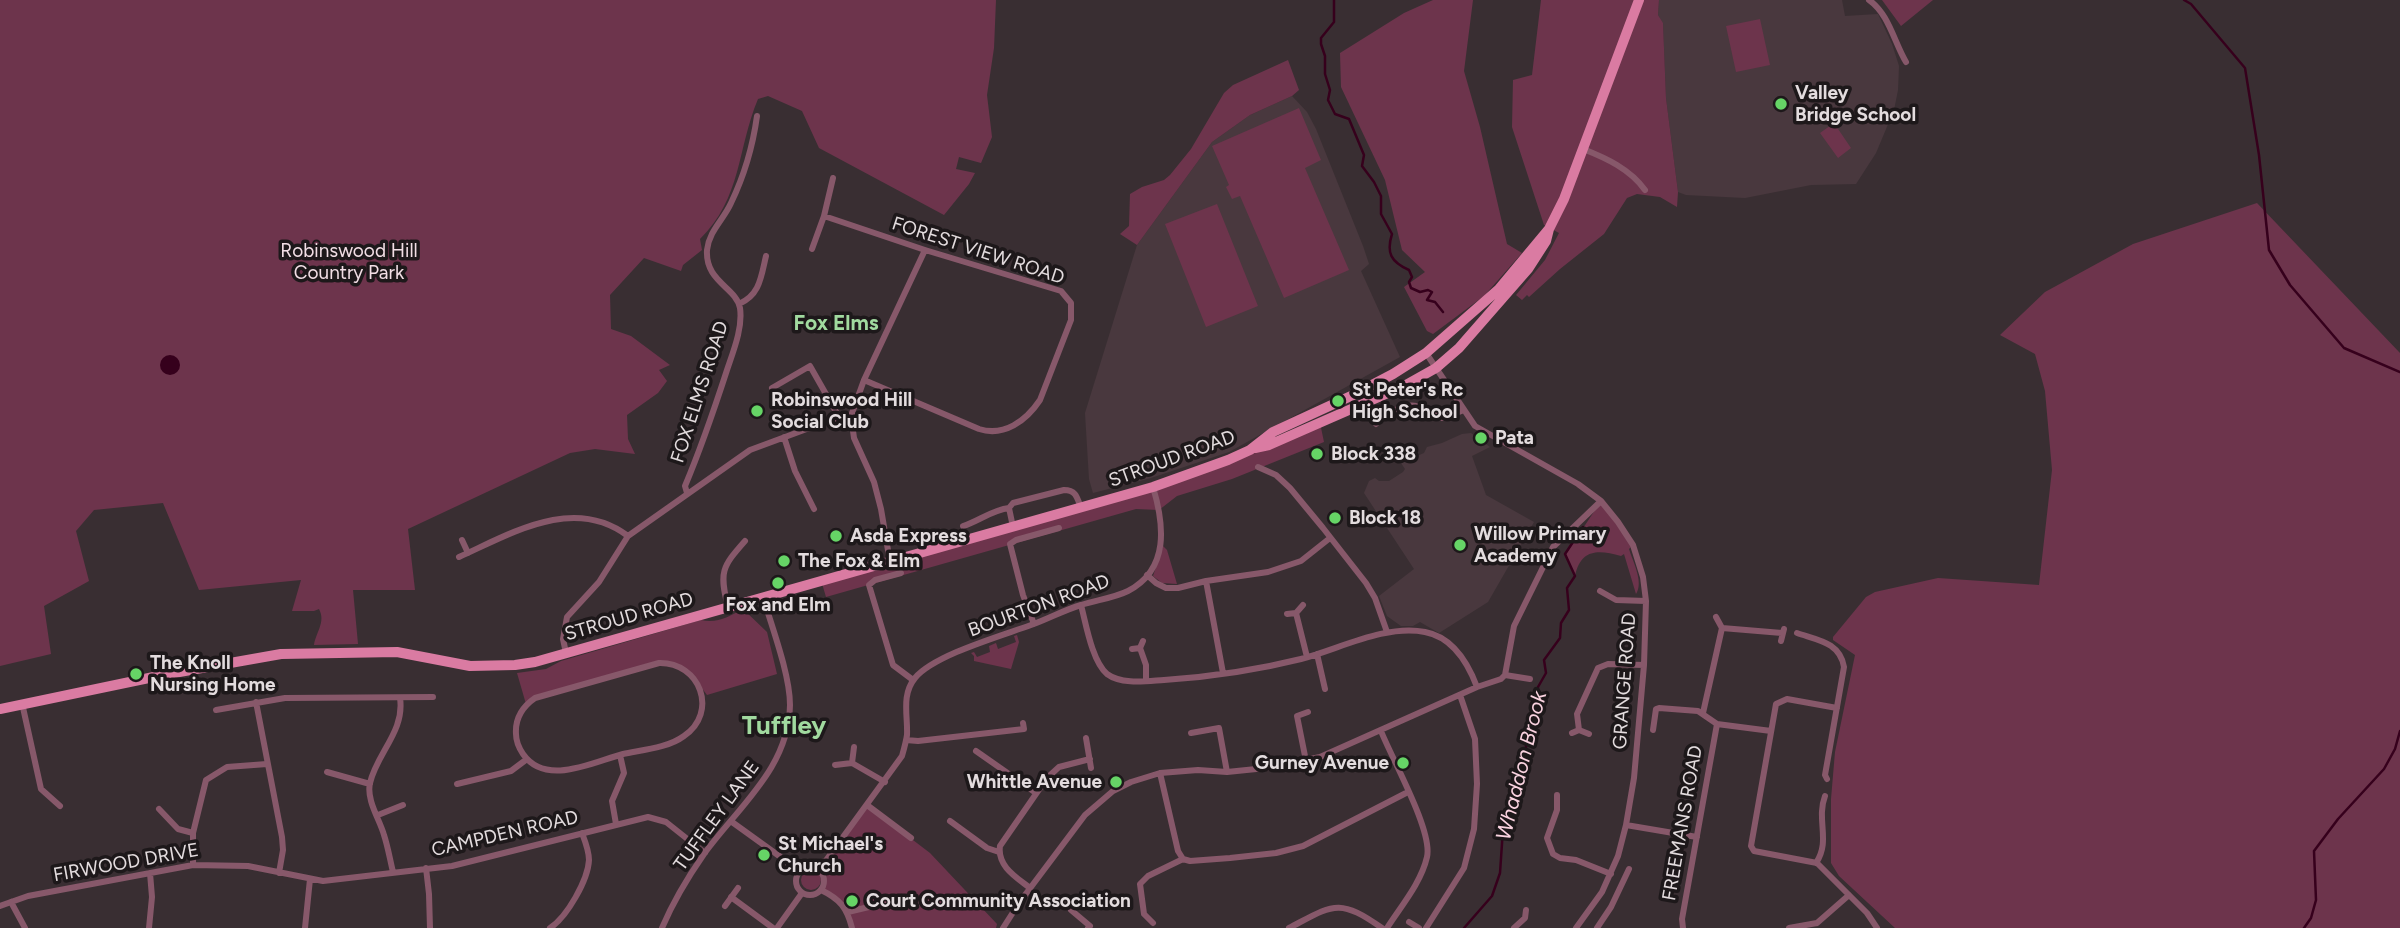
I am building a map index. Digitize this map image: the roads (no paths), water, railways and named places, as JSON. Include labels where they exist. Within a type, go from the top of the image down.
[{"type":"main road","name":"STROUD ROAD","points":[[0,709],[281,653],[397,652],[470,666],[525,664],[1153,487],[1279,441],[1404,386],[1436,368],[1459,348],[1502,293],[1534,260],[1546,241],[1564,199],[1639,0]]},
{"type":"main road","name":"STROUD ROAD","points":[[1250,450],[1273,432],[1393,374],[1426,353],[1502,293]]},
{"type":"street","points":[[1869,0],[1875,4],[1890,27],[1906,62]]},
{"type":"street","name":"FOX ELMS ROAD","points":[[687,493],[685,486],[706,435],[741,318],[739,304],[712,275],[707,250],[714,229],[731,204],[739,184],[757,116]]},
{"type":"street","points":[[1583,149],[1612,162],[1630,174],[1645,190]]},
{"type":"street","points":[[812,249],[824,216],[833,178]]},
{"type":"street","name":"FOREST VIEW ROAD","points":[[824,216],[1062,291],[1072,310],[1071,320],[1040,400],[1034,409],[1004,431],[988,432],[864,380]]},
{"type":"street","points":[[890,562],[874,482],[854,438],[851,416],[864,380],[925,250]]},
{"type":"street","points":[[739,304],[758,290],[766,257]]},
{"type":"street","name":"GRANGE ROAD","points":[[1426,353],[1475,426],[1578,484],[1601,501],[1633,545],[1643,577],[1646,600],[1644,665],[1634,778],[1626,825],[1611,874],[1595,904],[1576,928]]},
{"type":"street","points":[[772,388],[810,366],[839,417]]},
{"type":"street","points":[[1376,424],[1385,415],[1409,406],[1418,406],[1443,418],[1463,410]]},
{"type":"street","name":"FOX ELMS ROAD","points":[[566,653],[563,639],[567,617],[599,582],[628,536],[750,450],[839,417],[851,416]]},
{"type":"street","points":[[784,437],[795,471],[814,509]]},
{"type":"street","points":[[1258,467],[1276,475],[1290,488],[1366,583],[1375,598],[1387,632]]},
{"type":"street","points":[[1153,487],[1163,532],[1161,547],[1147,575],[1166,588],[1281,568],[1301,561],[1330,538]]},
{"type":"street","points":[[962,526],[984,519],[994,511],[1009,508],[1013,503],[1064,490],[1071,490],[1076,494],[1081,508]]},
{"type":"street","points":[[1003,928],[1085,815],[1102,800],[1131,782],[1175,771],[1227,772],[1306,761],[1501,679],[1505,675],[1514,626],[1553,547],[1601,501]]},
{"type":"street","points":[[1009,508],[1013,527]]},
{"type":"street","points":[[458,557],[549,519],[587,518],[608,523],[628,536]]},
{"type":"street","points":[[1034,624],[1010,544],[1059,528]]},
{"type":"street","points":[[462,540],[468,552]]},
{"type":"street","points":[[728,607],[723,576],[726,563],[741,542]]},
{"type":"street","points":[[819,870],[902,756],[906,740],[905,702],[913,680],[893,665],[869,585],[875,580],[901,573]]},
{"type":"street","name":"BOURTON ROAD","points":[[913,680],[930,665],[1081,605],[1128,591],[1147,575]]},
{"type":"street","points":[[1206,580],[1223,673]]},
{"type":"street","points":[[1608,594],[1609,586]]},
{"type":"street","points":[[1600,591],[1616,600],[1646,600]]},
{"type":"street","name":"TUFFLEY LANE","points":[[662,928],[669,911],[705,853],[770,772],[782,749],[788,726],[788,692],[763,597]]},
{"type":"street","points":[[1081,605],[1099,665],[1109,675],[1118,679],[1146,681],[1223,673],[1307,657],[1387,632],[1422,631],[1443,640],[1464,660],[1477,687]]},
{"type":"street","points":[[1287,614],[1296,613],[1303,605]]},
{"type":"street","points":[[1296,613],[1307,657]]},
{"type":"street","points":[[1703,713],[1723,628],[1716,617]]},
{"type":"street","points":[[1723,628],[1782,634]]},
{"type":"street","points":[[1797,633],[1837,649],[1844,667],[1825,775],[1827,779]]},
{"type":"street","points":[[1138,646],[1146,666],[1146,681]]},
{"type":"street","points":[[1317,654],[1325,689]]},
{"type":"street","points":[[659,663],[668,663],[688,671],[703,696],[701,718],[696,726],[679,740],[620,755],[557,771],[546,770],[527,760],[517,743],[516,722],[526,704],[545,694],[659,663]]},
{"type":"street","points":[[1579,730],[1577,714],[1598,668],[1608,663],[1644,665]]},
{"type":"street","points":[[1505,675],[1530,679]]},
{"type":"street","points":[[1426,928],[1464,868],[1474,830],[1477,784],[1475,738],[1460,695]]},
{"type":"street","points":[[216,710],[285,698],[433,697]]},
{"type":"street","points":[[393,872],[372,800],[370,784],[398,726],[401,714],[400,698]]},
{"type":"street","points":[[1837,708],[1783,699],[1774,708],[1752,849],[1816,863],[1867,913],[1877,928]]},
{"type":"street","points":[[256,702],[282,837],[279,873]]},
{"type":"street","points":[[22,703],[41,789],[60,806]]},
{"type":"street","points":[[228,708],[230,719]]},
{"type":"street","points":[[1653,730],[1657,708],[1703,713],[1717,724],[1771,731]]},
{"type":"street","points":[[1306,761],[1297,716],[1308,712]]},
{"type":"street","points":[[906,740],[918,741],[1024,729],[1023,723]]},
{"type":"street","name":"FREEMANS ROAD","points":[[1683,928],[1696,837],[1717,724]]},
{"type":"street","points":[[1191,733],[1219,728],[1227,772]]},
{"type":"street","points":[[1572,733],[1579,730],[1589,734]]},
{"type":"street","points":[[1289,928],[1320,911],[1337,906],[1350,909],[1384,928],[1423,869],[1428,852],[1425,832],[1381,731]]},
{"type":"street","points":[[1086,738],[1091,768]]},
{"type":"street","points":[[852,763],[854,747]]},
{"type":"street","points":[[976,751],[1036,793]]},
{"type":"street","points":[[616,824],[611,805],[624,773],[620,755]]},
{"type":"street","points":[[1030,888],[1005,866],[999,852],[1000,846],[1047,778],[1059,767],[1090,759]]},
{"type":"street","points":[[457,784],[511,771],[527,760]]},
{"type":"street","points":[[835,765],[852,763],[885,782]]},
{"type":"street","points":[[193,864],[194,833],[207,779],[227,767],[267,764]]},
{"type":"street","points":[[327,772],[370,784]]},
{"type":"street","points":[[1160,773],[1178,851],[1183,859]]},
{"type":"street","points":[[1153,923],[1144,914],[1140,884],[1148,876],[1183,859],[1190,861],[1230,858],[1276,853],[1303,846],[1408,792]]},
{"type":"street","points":[[54,801],[59,794]]},
{"type":"street","points":[[1557,795],[1558,810],[1547,838],[1553,854],[1611,874]]},
{"type":"street","points":[[1816,863],[1824,847],[1819,804],[1825,796]]},
{"type":"street","points":[[378,815],[403,805]]},
{"type":"street","points":[[867,805],[911,838]]},
{"type":"street","points":[[162,810],[178,829],[194,833]]},
{"type":"street","name":"CAMPDEN ROAD","points":[[301,877],[338,880],[452,866],[648,817],[660,820],[705,853]]},
{"type":"street","points":[[950,821],[987,848],[999,852]]},
{"type":"street","points":[[732,822],[800,871]]},
{"type":"street","points":[[1626,825],[1696,837]]},
{"type":"street","points":[[951,835],[958,827]]},
{"type":"street","points":[[550,928],[559,923],[568,911],[585,874],[589,854],[582,833]]},
{"type":"street","name":"FIRWOOD DRIVE","points":[[0,906],[41,893],[193,864],[224,864],[301,877]]},
{"type":"street","points":[[811,867],[819,870],[825,879],[821,890],[811,895],[802,892],[796,883],[800,871],[811,867]]},
{"type":"street","points":[[426,868],[430,928]]},
{"type":"street","points":[[1597,928],[1612,907],[1629,869]]},
{"type":"street","points":[[149,928],[152,897],[150,873]]},
{"type":"street","points":[[304,928],[310,879]]},
{"type":"street","points":[[725,906],[738,888]]},
{"type":"street","points":[[821,890],[834,896],[848,912],[852,928]]},
{"type":"street","points":[[731,897],[775,928],[802,892]]},
{"type":"street","points":[[1789,928],[1818,926],[1849,895]]},
{"type":"street","points":[[11,902],[24,928]]},
{"type":"street","points":[[848,912],[877,905],[930,903]]},
{"type":"street","points":[[1071,910],[1090,926],[1088,928]]},
{"type":"street","points":[[1514,928],[1527,916]]},
{"type":"street","points":[[1409,922],[1419,928]]},
{"type":"waterway","points":[[1334,0],[1334,22],[1321,38],[1325,74],[1330,90],[1328,100],[1335,114],[1349,119],[1364,155],[1362,166],[1381,196],[1381,214],[1392,234],[1390,252],[1394,260],[1409,270],[1412,277],[1409,282],[1411,288],[1420,292],[1432,292],[1427,300],[1435,302],[1443,312]]},
{"type":"waterway","points":[[2184,0],[2191,4],[2245,68],[2259,155],[2269,250],[2290,285],[2344,348],[2400,372]]},
{"type":"waterway","name":"Whaddon Brook","points":[[1464,928],[1492,896],[1500,873],[1503,829],[1509,826],[1516,807],[1526,737],[1538,702],[1538,687],[1546,673],[1544,660],[1560,638],[1561,623],[1569,610],[1567,588],[1575,576],[1565,554],[1583,527]]},
{"type":"waterway","points":[[2304,928],[2311,918],[2316,900],[2314,851],[2338,819],[2384,769],[2395,749],[2400,731]]},
{"type":"place","name":"Valley Bridge School","points":[[1781,104]]},
{"type":"place","name":"St Peter's Rc High School","points":[[1338,401]]},
{"type":"place","name":"Robinswood Hill Social Club","points":[[757,411]]},
{"type":"place","name":"Pata","points":[[1481,438]]},
{"type":"place","name":"Block 338","points":[[1317,454]]},
{"type":"place","name":"Block 18","points":[[1335,518]]},
{"type":"place","name":"Asda Express","points":[[836,536]]},
{"type":"place","name":"Willow Primary Academy","points":[[1460,545]]},
{"type":"place","name":"The Fox & Elm","points":[[784,561]]},
{"type":"place","name":"Fox and Elm","points":[[778,583]]},
{"type":"place","name":"The Knoll Nursing Home","points":[[136,674]]},
{"type":"place","name":"Gurney Avenue","points":[[1403,763]]},
{"type":"place","name":"Whittle Avenue","points":[[1116,782]]},
{"type":"place","name":"St Michael's Church","points":[[764,855]]},
{"type":"place","name":"Court Community Association","points":[[852,901]]},
{"type":"district","name":"Fox Elms","points":[[836,324]]},
{"type":"district","name":"Tuffley","points":[[784,726]]},
{"type":"park label","name":"Robinswood Hill Country Park","points":[[349,262]]}]
